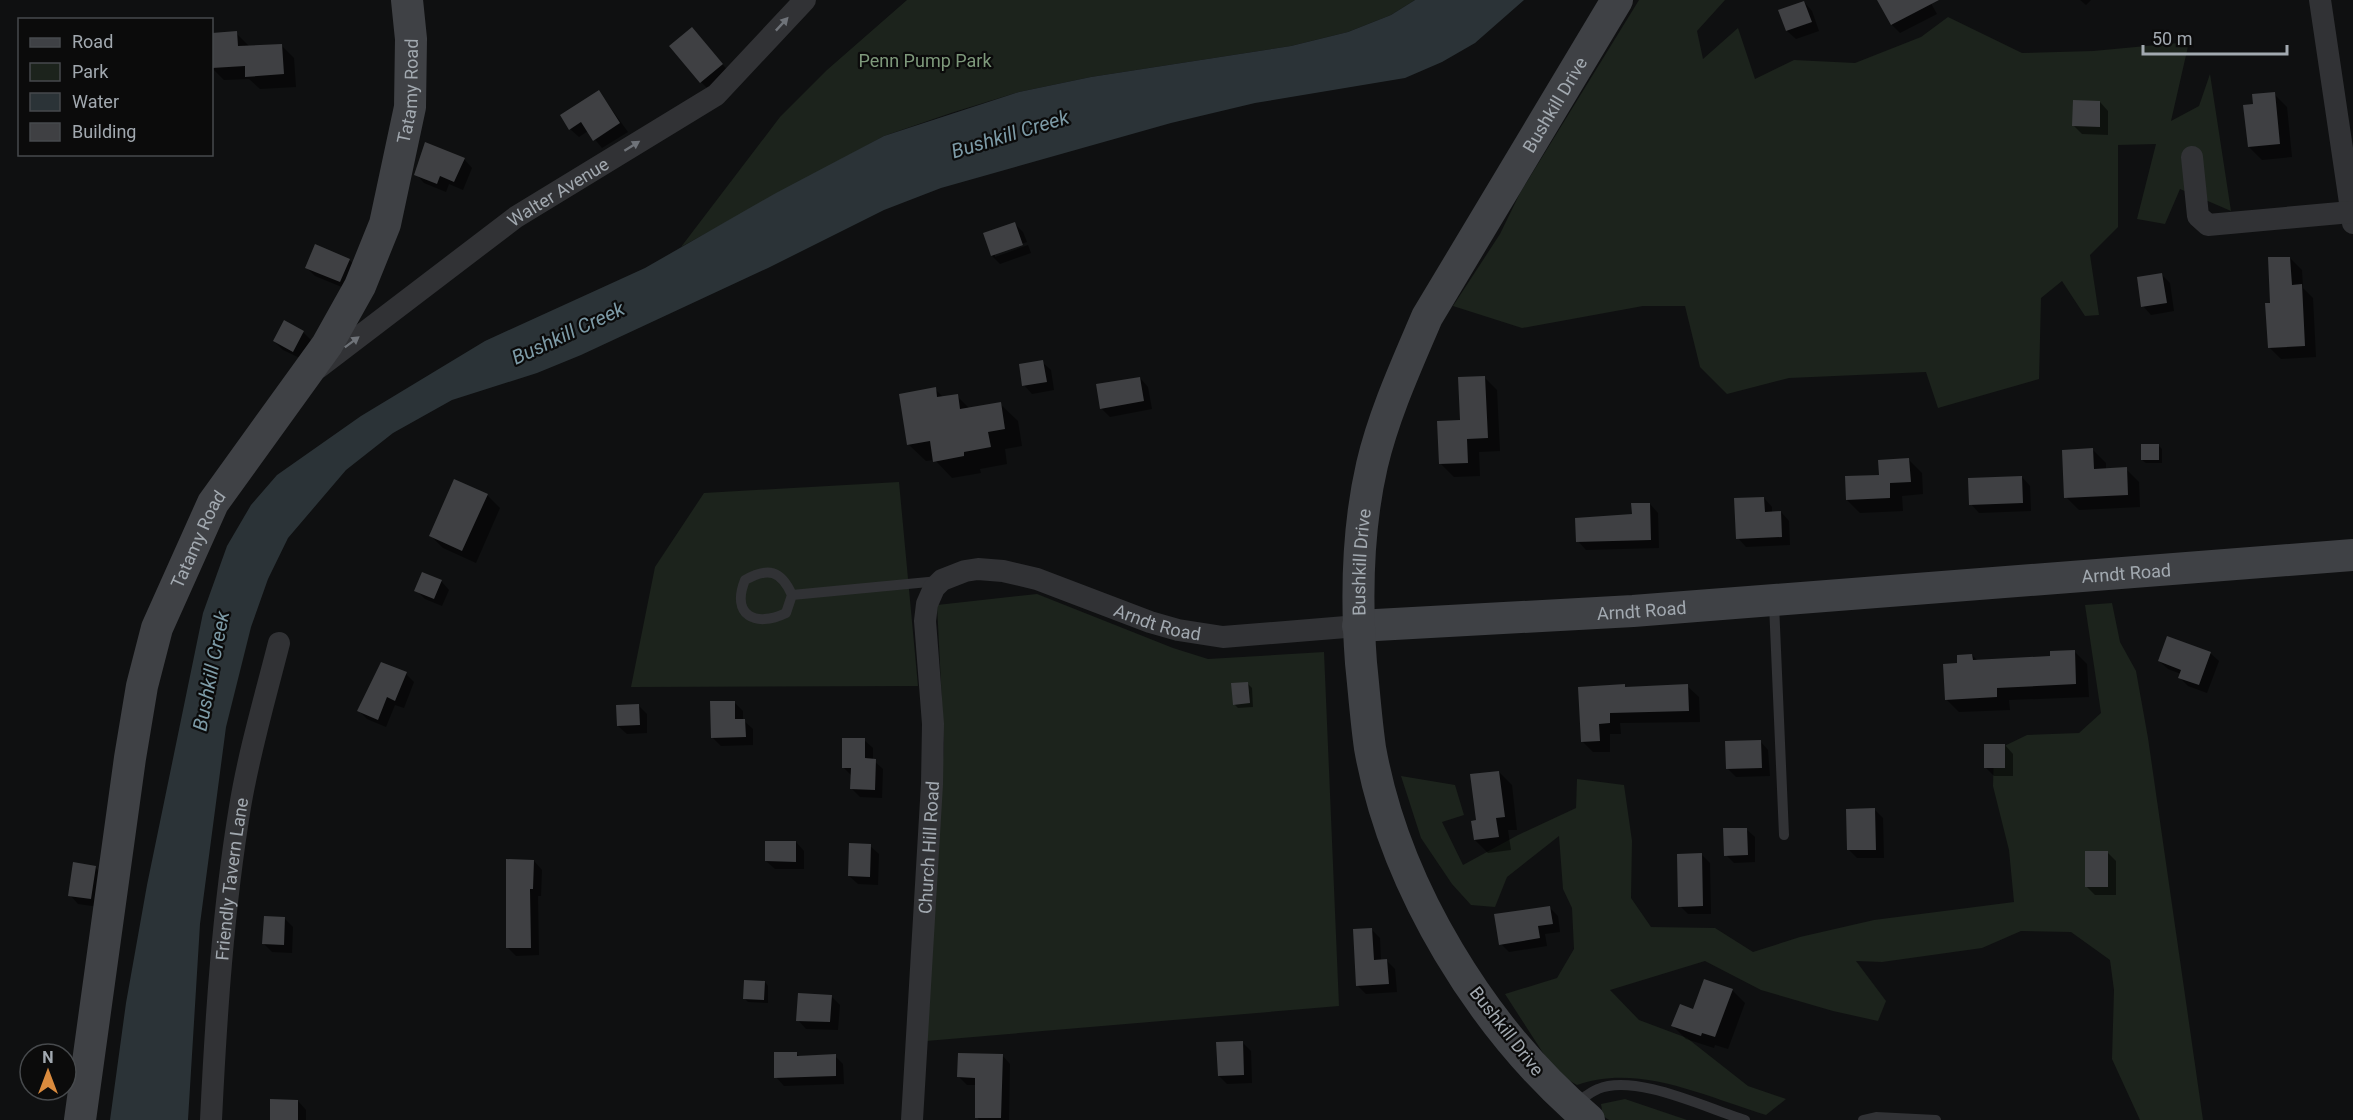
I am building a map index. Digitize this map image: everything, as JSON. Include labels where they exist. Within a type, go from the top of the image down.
[{"type":"main road","name":"Tatamy Road","points":[[80,1120],[130,758],[142,686],[157,628],[213,503],[305,378],[360,286],[385,224],[410,107],[411,39],[407,0]]},
{"type":"main road","name":"Bushkill Drive","points":[[1580,1113],[1532,1065],[1487,1010],[1448,951],[1419,891],[1390,821],[1371,748],[1358,626],[1361,533],[1376,452],[1405,369],[1427,317],[1617,0]]},
{"type":"main road","name":"Arndt Road","points":[[1358,626],[1774,601],[2353,555]]},
{"type":"street","name":"Walter Avenue","points":[[305,378],[516,217],[716,94],[805,0]]},
{"type":"street","points":[[2192,157],[2198,216],[2208,225],[2352,218],[2320,0]]},
{"type":"street","name":"Arndt Road","points":[[942,580],[978,569],[1012,572],[1058,587],[1121,613],[1202,634],[1223,637],[1358,626]]},
{"type":"street","name":"Church Hill Road","points":[[912,1120],[933,764],[933,724],[925,621],[930,596],[942,580]]},
{"type":"street","name":"Friendly Tavern Lane","points":[[210,1120],[217,1024],[240,807],[252,746],[279,643]]},
{"type":"lane","points":[[759,572],[774,573],[787,582],[792,595],[786,613],[770,621],[754,620],[742,608],[739,594],[745,580],[759,572]]},
{"type":"lane","points":[[792,595],[942,580]]},
{"type":"lane","points":[[1774,601],[1784,835]]},
{"type":"lane","points":[[1580,1113],[1598,1088],[1623,1085],[1657,1091],[1745,1120]]},
{"type":"lane","points":[[1863,1120],[1876,1117],[1936,1120]]},
{"type":"green space","name":"Penn Pump Park","points":[[907,0],[1415,0],[1391,15],[1348,32],[1291,46],[1091,77],[1019,92],[951,113],[884,136],[681,247],[780,117],[827,70]]},
{"type":"green space","points":[[1639,0],[1725,0],[1697,31],[1703,59],[1738,28],[1755,79],[1794,60],[1855,63],[1921,37],[1948,17],[2022,53],[2093,51],[2189,42],[2171,121],[2199,106],[2210,74],[2231,211],[2180,189],[2165,224],[2137,219],[2156,144],[2118,145],[2118,227],[2090,255],[2099,315],[2085,316],[2062,281],[2041,298],[2039,379],[1938,408],[1926,372],[1789,378],[1727,394],[1700,367],[1685,306],[1643,306],[1522,328],[1453,306],[1500,234],[1520,193]]},
{"type":"green space","points":[[899,482],[918,686],[631,687],[655,567],[704,493]]},
{"type":"green space","points":[[1037,594],[1173,648],[1208,659],[1324,652],[1339,1006],[926,1041],[944,743],[937,605]]},
{"type":"green space","points":[[2112,603],[2120,642],[2136,671],[2148,738],[2203,1120],[2140,1120],[2112,1059],[2114,990],[2110,960],[2071,932],[2021,931],[1982,948],[1882,962],[1856,961],[1886,1001],[1878,1021],[1833,1011],[1761,990],[1705,961],[1610,990],[1639,1020],[1687,1038],[1748,1086],[1786,1099],[1766,1115],[1696,1092],[1648,1080],[1600,1079],[1577,1085],[1556,1073],[1505,994],[1557,978],[1574,949],[1572,908],[1563,889],[1559,836],[1507,877],[1495,907],[1471,905],[1452,884],[1421,838],[1401,776],[1455,785],[1464,815],[1442,822],[1463,865],[1518,835],[1576,808],[1577,779],[1624,785],[1632,841],[1631,898],[1651,927],[1715,928],[1753,952],[1800,937],[1874,920],[2014,902],[2009,850],[1993,786],[1994,751],[2027,735],[2079,733],[2101,713],[2085,605]]},
{"type":"green space","points":[[1625,1099],[1687,1120],[1609,1120],[1603,1116],[1601,1104]]},
{"type":"water","name":"Bushkill Creek","points":[[1415,0],[1524,0],[1475,43],[1442,62],[1405,78],[1255,103],[1171,123],[941,188],[884,210],[768,268],[581,355],[537,373],[452,400],[393,433],[346,470],[288,538],[268,579],[251,627],[226,727],[200,924],[188,1120],[110,1120],[126,1003],[147,885],[203,613],[227,546],[251,505],[277,475],[361,416],[485,341],[645,268],[776,193],[884,136],[1019,92],[1091,77],[1291,46],[1348,32],[1391,15]]},
{"type":"building","points":[[1877,0],[1939,0],[1891,25]]},
{"type":"building","points":[[1804,1],[1812,22],[1786,31],[1778,10]]},
{"type":"building","points":[[692,27],[723,64],[700,83],[669,46]]},
{"type":"building","points":[[237,31],[238,46],[282,44],[284,74],[245,77],[245,66],[213,68],[213,33]]},
{"type":"building","points":[[599,90],[620,123],[593,141],[581,122],[569,130],[560,115]]},
{"type":"building","points":[[2275,92],[2280,144],[2248,147],[2243,105],[2253,104],[2252,94]]},
{"type":"building","points":[[2073,100],[2100,101],[2100,127],[2072,126]]},
{"type":"building","points":[[425,142],[465,158],[454,182],[440,176],[437,184],[414,175]]},
{"type":"building","points":[[1015,222],[1023,245],[991,256],[983,233]]},
{"type":"building","points":[[315,244],[350,259],[340,282],[305,268]]},
{"type":"building","points":[[2268,257],[2290,257],[2292,285],[2302,284],[2305,346],[2268,348],[2265,303],[2270,303]]},
{"type":"building","points":[[2162,273],[2167,303],[2141,307],[2137,277]]},
{"type":"building","points":[[284,320],[304,331],[293,352],[273,341]]},
{"type":"building","points":[[1043,360],[1047,382],[1022,386],[1019,364]]},
{"type":"building","points":[[1485,376],[1488,438],[1467,439],[1468,463],[1439,464],[1437,421],[1460,420],[1458,377]]},
{"type":"building","points":[[1140,377],[1144,401],[1100,409],[1096,384]]},
{"type":"building","points":[[936,387],[937,397],[958,394],[960,409],[1001,402],[1005,429],[988,432],[991,447],[964,452],[964,456],[933,462],[930,441],[907,445],[899,394]]},
{"type":"building","points":[[2141,444],[2159,444],[2159,460],[2141,460]]},
{"type":"building","points":[[2093,448],[2094,469],[2127,467],[2128,495],[2064,498],[2062,450]]},
{"type":"building","points":[[1909,458],[1911,482],[1890,483],[1890,498],[1846,500],[1845,476],[1879,475],[1878,460]]},
{"type":"building","points":[[2022,476],[2023,503],[1969,505],[1968,478]]},
{"type":"building","points":[[454,479],[488,494],[462,551],[429,536]]},
{"type":"building","points":[[1764,497],[1765,512],[1781,511],[1782,537],[1736,539],[1734,498]]},
{"type":"building","points":[[1631,503],[1650,503],[1651,540],[1576,542],[1575,518],[1632,514]]},
{"type":"building","points":[[422,572],[442,580],[434,599],[414,591]]},
{"type":"building","points":[[2167,636],[2211,652],[2199,685],[2178,678],[2181,670],[2158,661]]},
{"type":"building","points":[[2075,650],[2076,684],[1997,688],[1997,697],[1945,700],[1943,664],[1957,663],[1957,655],[1972,654],[1973,660],[2050,656],[2050,651]]},
{"type":"building","points":[[381,662],[407,672],[395,701],[387,697],[378,720],[357,711]]},
{"type":"building","points":[[1248,682],[1250,703],[1233,705],[1231,683]]},
{"type":"building","points":[[1625,684],[1625,687],[1688,684],[1689,711],[1610,713],[1610,723],[1599,724],[1600,741],[1581,742],[1578,687]]},
{"type":"building","points":[[710,701],[735,701],[735,719],[745,719],[746,737],[711,738]]},
{"type":"building","points":[[639,704],[640,725],[617,726],[616,705]]},
{"type":"building","points":[[842,738],[865,738],[865,758],[876,759],[875,790],[850,789],[851,768],[842,768]]},
{"type":"building","points":[[1761,740],[1762,768],[1726,769],[1725,741]]},
{"type":"building","points":[[1984,744],[2005,744],[2005,768],[1984,768]]},
{"type":"building","points":[[1499,771],[1505,817],[1496,818],[1499,837],[1474,840],[1471,821],[1476,820],[1470,774]]},
{"type":"building","points":[[1875,808],[1876,850],[1847,850],[1846,809]]},
{"type":"building","points":[[1723,828],[1747,828],[1748,855],[1724,856]]},
{"type":"building","points":[[765,841],[796,841],[796,862],[765,861]]},
{"type":"building","points":[[849,843],[871,844],[870,877],[848,876]]},
{"type":"building","points":[[2085,851],[2108,851],[2108,887],[2085,887]]},
{"type":"building","points":[[1702,853],[1703,906],[1678,907],[1677,854]]},
{"type":"building","points":[[506,859],[534,860],[533,889],[530,889],[531,948],[506,948]]},
{"type":"building","points":[[73,862],[96,866],[91,899],[68,896]]},
{"type":"building","points":[[1550,906],[1553,924],[1538,926],[1540,938],[1499,945],[1494,914]]},
{"type":"building","points":[[264,916],[285,917],[284,945],[262,944]]},
{"type":"building","points":[[1372,928],[1374,960],[1387,959],[1389,984],[1356,986],[1353,929]]},
{"type":"building","points":[[1704,979],[1733,989],[1715,1037],[1702,1033],[1701,1036],[1671,1026],[1680,1004],[1693,1009]]},
{"type":"building","points":[[744,980],[765,981],[764,1000],[743,999]]},
{"type":"building","points":[[798,993],[832,995],[830,1022],[796,1021]]},
{"type":"building","points":[[1243,1041],[1244,1075],[1218,1076],[1216,1042]]},
{"type":"building","points":[[774,1052],[797,1052],[797,1056],[836,1054],[836,1076],[774,1078]]},
{"type":"building","points":[[958,1053],[1003,1054],[1001,1118],[975,1118],[975,1078],[957,1077]]},
{"type":"building","points":[[270,1099],[298,1100],[298,1120],[270,1120]]}]
